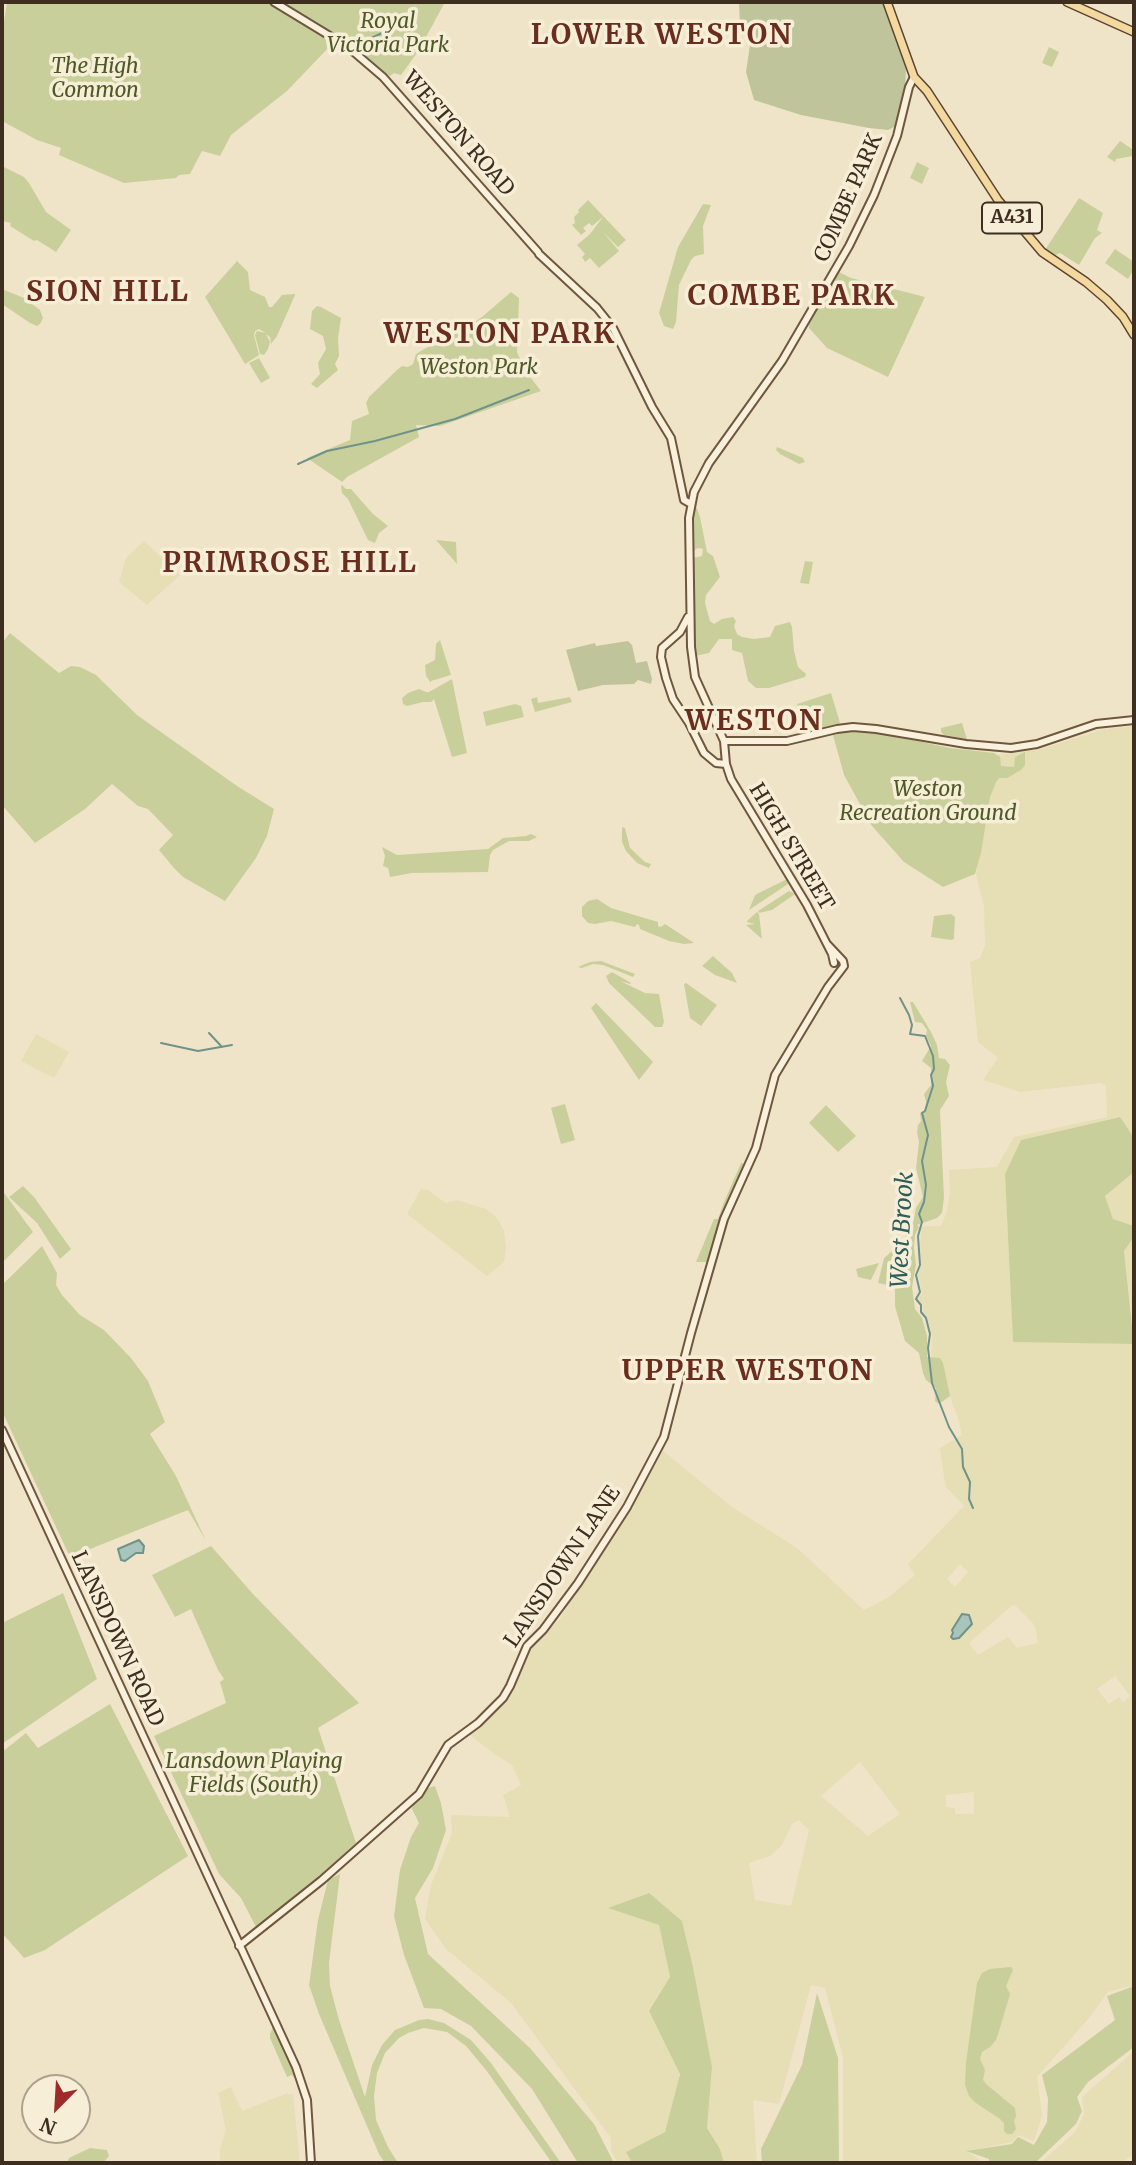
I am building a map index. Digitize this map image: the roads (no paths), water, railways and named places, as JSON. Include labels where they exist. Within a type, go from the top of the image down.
[{"type":"main road","name":"A431","points":[[887,2],[914,77],[927,91],[998,201],[1046,255],[1107,300],[1123,317],[1134,335]]},
{"type":"main road","points":[[1068,2],[1134,32]]},
{"type":"street","name":"WESTON ROAD","points":[[274,2],[348,47],[383,77],[538,253],[597,308],[613,328],[652,407],[671,438],[684,500],[691,504]]},
{"type":"street","name":"COMBE PARK","points":[[691,504],[697,485],[709,463],[782,361],[849,246],[897,136],[914,77]]},
{"type":"street","points":[[691,504],[688,518],[690,638],[695,677],[724,741],[726,765]]},
{"type":"street","points":[[677,635],[691,610]]},
{"type":"street","points":[[677,635],[685,634],[690,638]]},
{"type":"street","name":"HIGH STREET","points":[[677,635],[663,646],[661,657],[670,693],[704,753],[716,763],[726,765],[733,783],[807,905],[838,964]]},
{"type":"street","points":[[724,741],[783,742],[853,727],[1011,748],[1037,744],[1096,724],[1134,720]]},
{"type":"street","name":"LANSDOWN LANE","points":[[238,1943],[262,1928],[323,1880],[414,1799],[448,1745],[478,1723],[503,1698],[527,1646],[543,1630],[570,1593],[617,1522],[664,1437],[724,1219],[755,1151],[775,1074],[828,987],[838,964]]},
{"type":"street","name":"LANSDOWN ROAD","points":[[2,1430],[303,2085],[309,2114],[311,2163]]},
{"type":"water","points":[[139,1540],[144,1546],[143,1553],[136,1553],[125,1561],[121,1560],[118,1549]]},
{"type":"water","points":[[962,1614],[969,1615],[972,1624],[959,1638],[953,1639],[952,1630]]},
{"type":"waterway","points":[[363,42],[382,33],[395,21]]},
{"type":"waterway","points":[[298,464],[327,451],[455,419],[529,390]]},
{"type":"waterway","name":"West Brook","points":[[900,998],[912,1025],[910,1034],[925,1036],[933,1056],[934,1069],[931,1075],[933,1086],[922,1113],[928,1135],[922,1161],[926,1185],[919,1214],[922,1222],[918,1236],[920,1265],[916,1275],[920,1292],[916,1299],[921,1305],[930,1334],[928,1348],[932,1383],[949,1427],[962,1449],[963,1467],[970,1482],[969,1499],[973,1508]]},
{"type":"waterway","points":[[209,1033],[222,1047]]},
{"type":"waterway","points":[[161,1043],[198,1051],[232,1045]]},
{"type":"district","name":"LOWER WESTON","points":[[662,36]]},
{"type":"district","name":"SION HILL","points":[[108,293]]},
{"type":"district","name":"COMBE PARK","points":[[792,297]]},
{"type":"district","name":"WESTON PARK","points":[[500,335]]},
{"type":"district","name":"PRIMROSE HILL","points":[[290,564]]},
{"type":"district","name":"WESTON","points":[[754,722]]},
{"type":"district","name":"UPPER WESTON","points":[[748,1372]]},
{"type":"park label","name":"Royal Victoria Park","points":[[388,34]]},
{"type":"park label","name":"The High Common","points":[[95,79]]},
{"type":"park label","name":"Weston Park","points":[[479,368]]},
{"type":"park label","name":"Weston Recreation Ground","points":[[928,802]]},
{"type":"park label","name":"Lansdown Playing Fields (South)","points":[[254,1774]]}]
